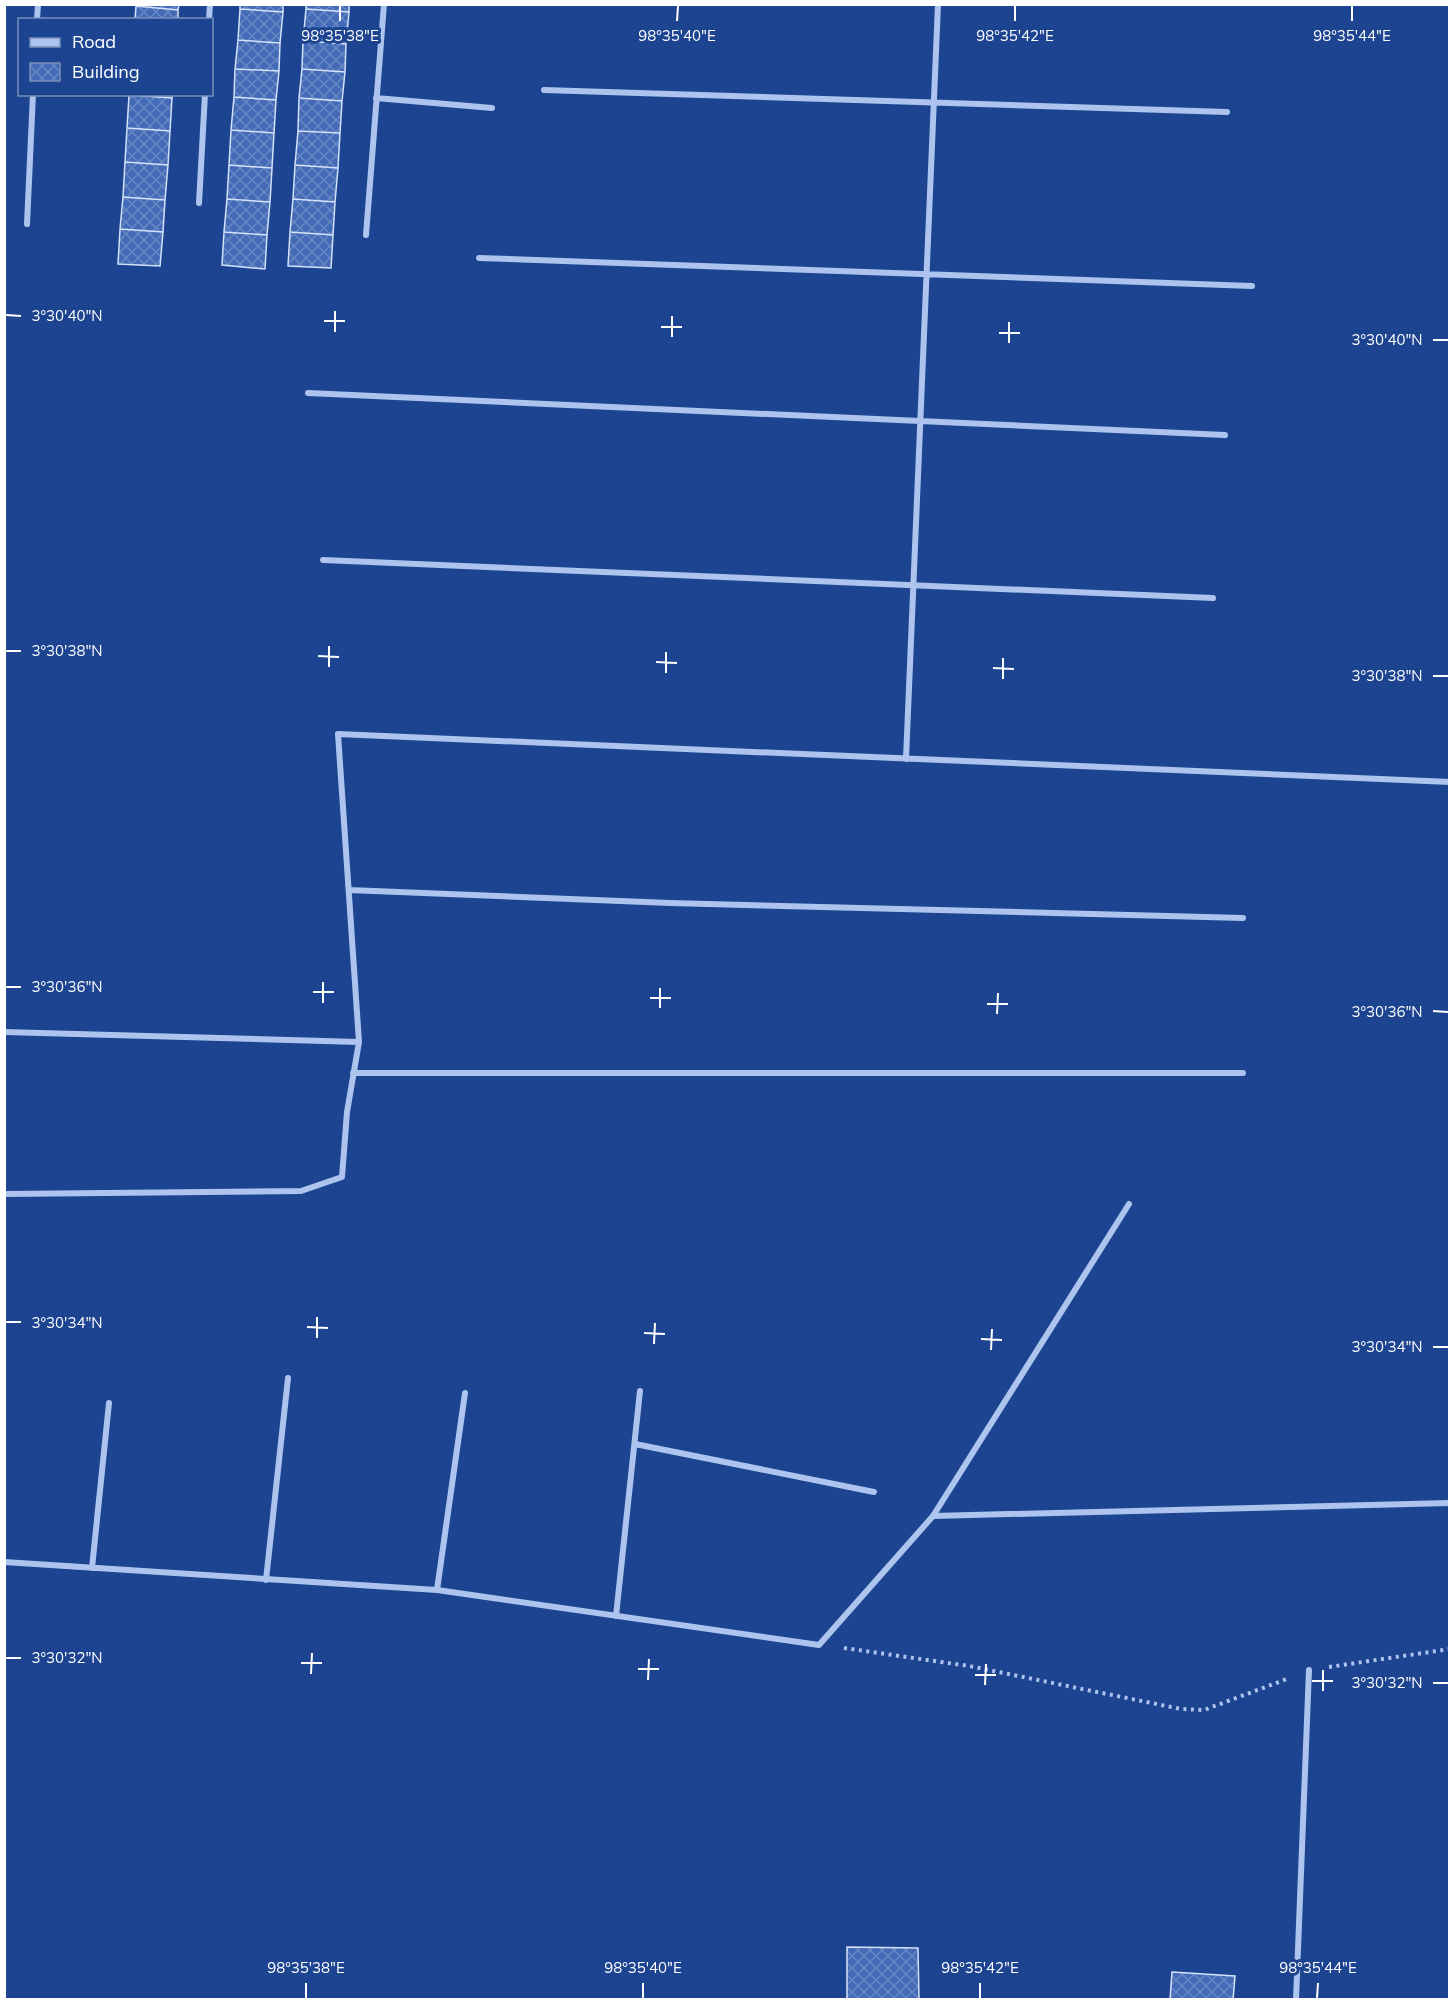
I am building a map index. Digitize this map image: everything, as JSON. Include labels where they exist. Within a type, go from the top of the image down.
[{"type":"street","points":[[366,235],[384,4]]},
{"type":"street","points":[[906,759],[938,4]]},
{"type":"street","points":[[544,90],[1227,112]]},
{"type":"street","points":[[27,224],[33,96]]},
{"type":"street","points":[[198,203],[205,96]]},
{"type":"street","points":[[376,98],[492,108]]},
{"type":"street","points":[[479,258],[1252,286]]},
{"type":"street","points":[[308,393],[1225,435]]},
{"type":"street","points":[[323,560],[1213,598]]},
{"type":"street","points":[[4,1194],[302,1191],[342,1177],[347,1112],[359,1042],[338,734],[1449,782]]},
{"type":"street","points":[[349,890],[670,903],[1243,918]]},
{"type":"street","points":[[4,1032],[359,1042]]},
{"type":"street","points":[[353,1073],[1243,1073]]},
{"type":"street","points":[[4,1562],[437,1590],[819,1645],[933,1516],[1129,1204]]},
{"type":"street","points":[[266,1580],[288,1378]]},
{"type":"street","points":[[616,1616],[640,1391]]},
{"type":"street","points":[[437,1590],[465,1393]]},
{"type":"street","points":[[92,1568],[109,1403]]},
{"type":"street","points":[[635,1444],[874,1492]]},
{"type":"street","points":[[933,1516],[1449,1503]]},
{"type":"street","points":[[1296,2000],[1309,1670]]},
{"type":"path","points":[[819,1645],[969,1666],[1181,1709],[1204,1710],[1309,1670],[1449,1649]]},
{"type":"building","points":[[136,4],[179,4],[178,10],[136,6]]},
{"type":"building","points":[[240,4],[283,4],[283,12],[240,9]]},
{"type":"building","points":[[306,4],[349,4],[349,12],[306,9]]},
{"type":"building","points":[[136,6],[178,10],[178,18],[135,18]]},
{"type":"building","points":[[240,9],[283,12],[280,43],[238,40]]},
{"type":"building","points":[[306,9],[349,12],[346,44],[303,41]]},
{"type":"building","points":[[238,40],[280,43],[279,71],[235,69]]},
{"type":"building","points":[[303,41],[346,44],[345,72],[302,69]]},
{"type":"building","points":[[235,69],[279,71],[276,100],[234,97]]},
{"type":"building","points":[[302,69],[345,72],[342,101],[299,98]]},
{"type":"building","points":[[129,96],[172,98],[170,131],[127,128]]},
{"type":"building","points":[[234,97],[276,100],[274,133],[231,130]]},
{"type":"building","points":[[299,98],[342,101],[340,133],[298,131]]},
{"type":"building","points":[[127,128],[170,131],[168,165],[125,162]]},
{"type":"building","points":[[231,130],[274,133],[272,168],[229,165]]},
{"type":"building","points":[[298,131],[340,133],[338,168],[295,165]]},
{"type":"building","points":[[125,162],[168,165],[165,200],[123,197]]},
{"type":"building","points":[[229,165],[272,168],[270,202],[227,199]]},
{"type":"building","points":[[295,165],[338,168],[335,202],[293,199]]},
{"type":"building","points":[[123,197],[165,200],[163,232],[120,229]]},
{"type":"building","points":[[227,199],[270,202],[267,235],[224,232]]},
{"type":"building","points":[[293,199],[335,202],[333,235],[290,232]]},
{"type":"building","points":[[120,229],[163,232],[160,266],[118,264]]},
{"type":"building","points":[[224,232],[267,235],[265,269],[222,265]]},
{"type":"building","points":[[290,232],[333,235],[331,268],[288,266]]},
{"type":"building","points":[[847,1947],[918,1948],[919,2000],[847,2000]]},
{"type":"building","points":[[1172,1972],[1235,1976],[1233,2000],[1170,2000]]}]
